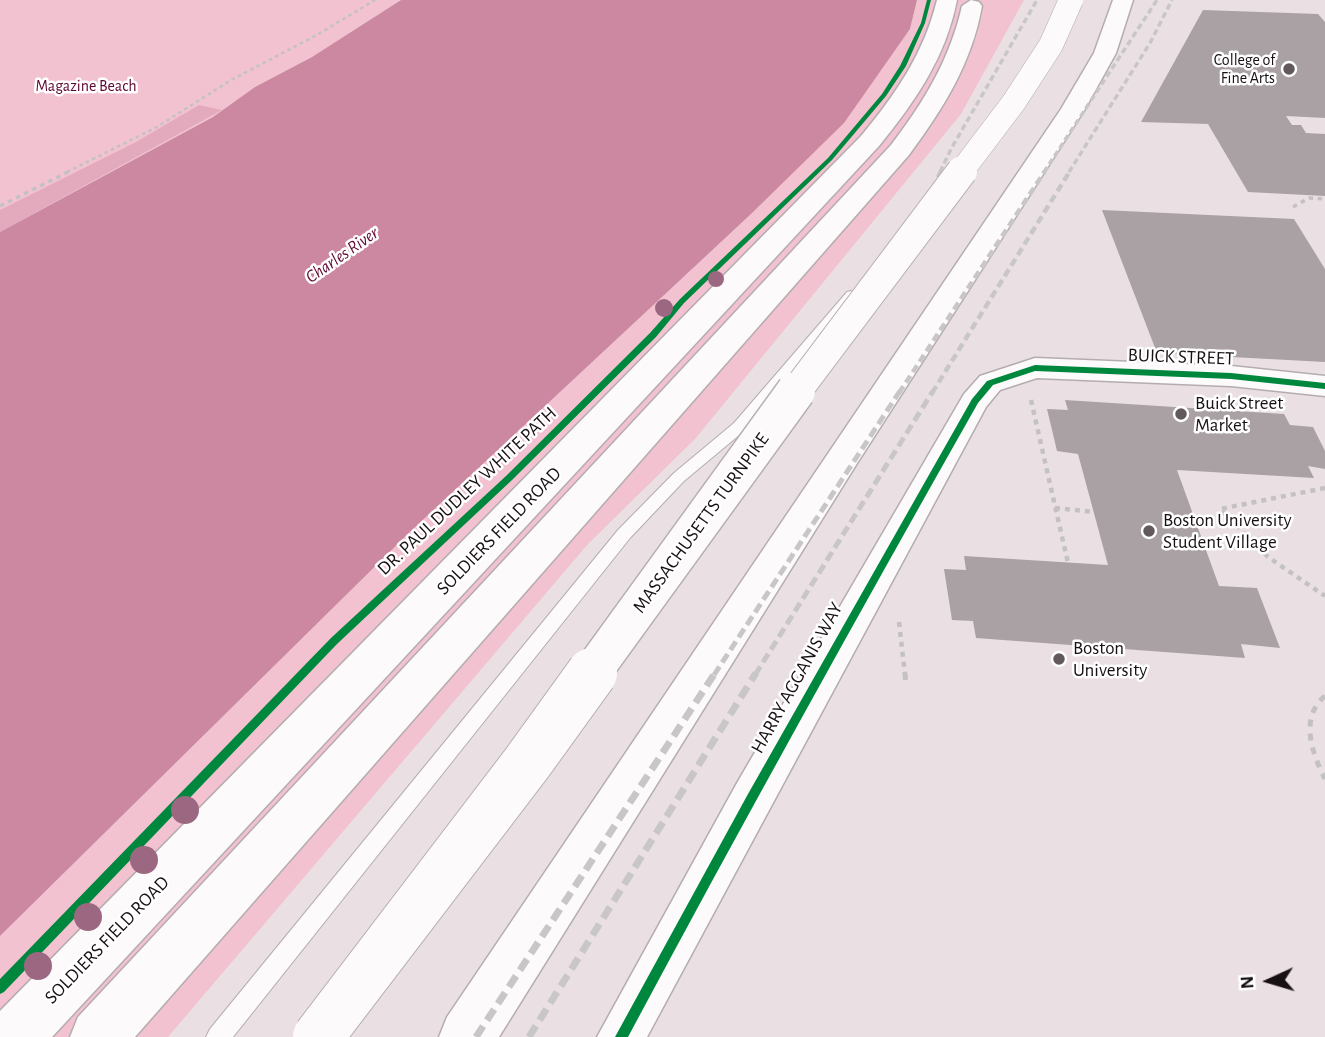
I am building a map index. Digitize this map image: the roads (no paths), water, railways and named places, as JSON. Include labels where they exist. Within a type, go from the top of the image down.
[{"type":"highway","name":"SOLDIERS FIELD ROAD","points":[[14,1037],[862,151],[900,106],[921,70],[937,38],[947,0]]},
{"type":"highway","name":"SOLDIERS FIELD ROAD","points":[[98,1037],[900,150],[928,112],[949,76],[964,43],[973,0]]},
{"type":"highway","name":"MASSACHUSETTS TURNPIKE","points":[[318,1037],[527,763],[796,391],[1014,102],[1051,45],[1071,0]]},
{"type":"highway","points":[[467,1037],[843,456],[1080,98],[1105,53],[1124,0]]},
{"type":"street","name":"BUICK STREET","points":[[1032,379],[1231,376],[1325,386]]},
{"type":"street","name":"HARRY AGGANIS WAY","points":[[621,1037],[716,858],[975,401],[990,383],[1032,379]]},
{"type":"lane","points":[[218,1037],[624,534],[679,477],[739,427],[926,204],[1027,66],[1051,24],[1061,0]]},
{"type":"water","name":"Charles River","points":[[401,0],[917,0],[910,29],[844,123],[751,214],[412,530],[0,936],[0,232],[213,117],[255,87],[312,57]]},
{"type":"railway","points":[[940,172],[1037,0]]},
{"type":"railway","points":[[1044,172],[1157,0]]},
{"type":"railway","points":[[1069,172],[1150,43],[1172,0]]},
{"type":"railway","points":[[812,393],[849,340],[882,285],[941,171]]},
{"type":"railway","points":[[899,393],[1045,171]]},
{"type":"railway","points":[[932,393],[1070,171]]},
{"type":"railway","points":[[606,675],[813,391]]},
{"type":"railway","points":[[714,675],[900,391]]},
{"type":"railway","points":[[755,675],[933,391]]},
{"type":"railway","points":[[357,1015],[607,673]]},
{"type":"railway","points":[[476,1037],[715,673]]},
{"type":"railway","points":[[529,1037],[756,673]]},
{"type":"place","name":"College of Fine Arts","points":[[1289,69]]},
{"type":"place","name":"Buick Street Market","points":[[1181,414]]},
{"type":"place","name":"Boston University Student Village","points":[[1149,531]]},
{"type":"place","name":"Boston University","points":[[1059,659]]},
{"type":"park label","name":"Magazine Beach","points":[[86,86]]}]
